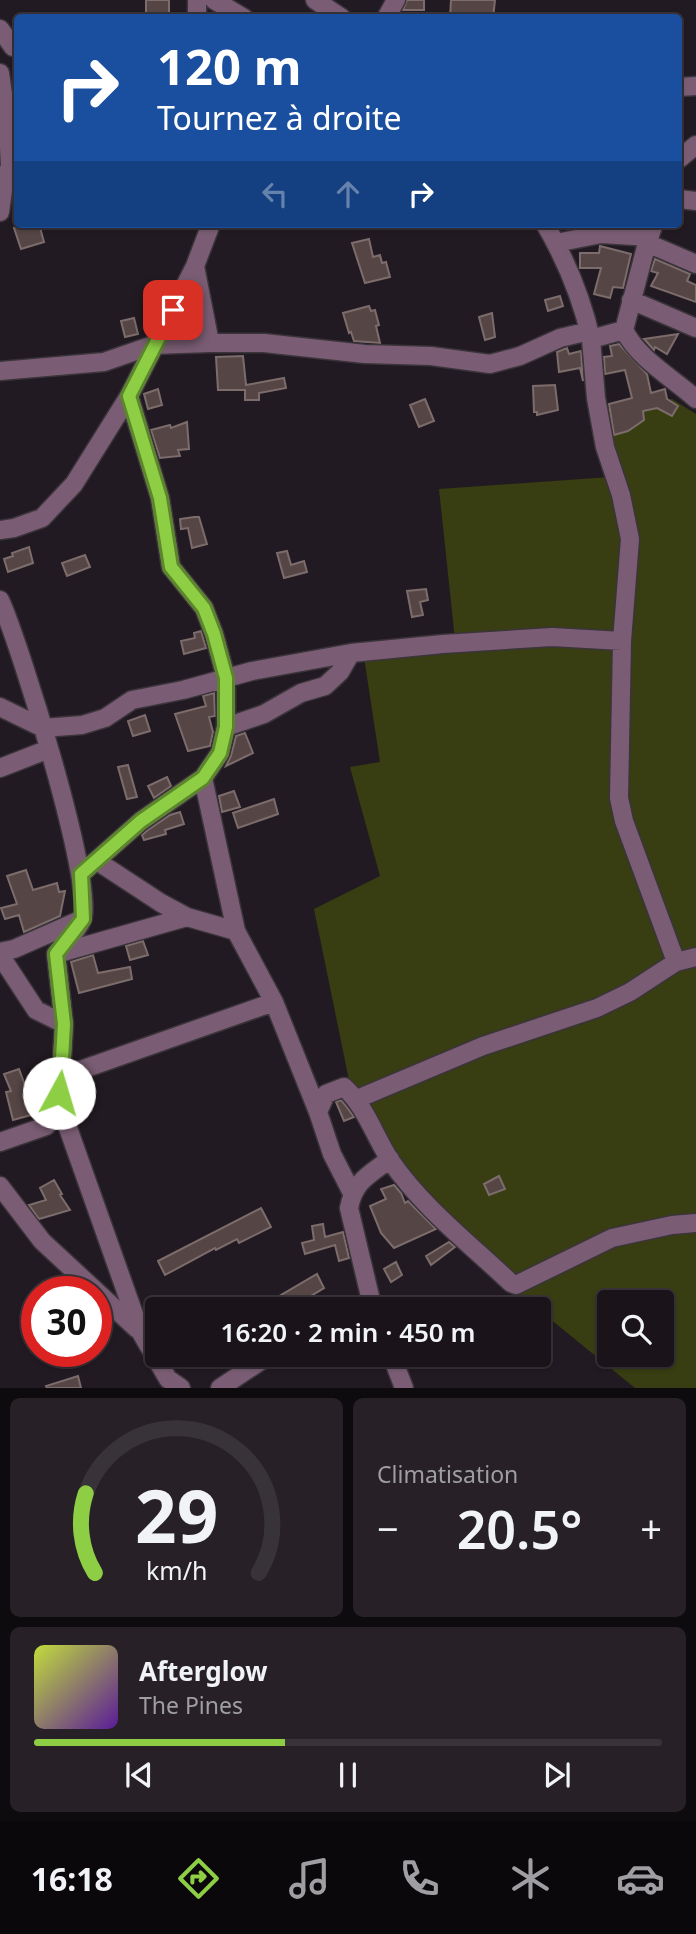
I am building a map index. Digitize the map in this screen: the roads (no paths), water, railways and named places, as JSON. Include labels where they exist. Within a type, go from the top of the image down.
[{"type":"street","points":[[214,0],[237,14]]},
{"type":"street","points":[[315,0],[336,14]]},
{"type":"street","points":[[0,29],[10,46]]},
{"type":"street","points":[[0,73],[4,130],[10,166],[0,212]]},
{"type":"street","points":[[682,157],[696,145]]},
{"type":"street","points":[[0,530],[42,518],[79,477],[129,396],[195,266],[209,228]]},
{"type":"street","points":[[547,228],[584,308],[605,447],[621,495],[630,539],[622,641],[621,810],[676,962]]},
{"type":"street","points":[[556,243],[601,234],[650,235],[696,264]]},
{"type":"street","points":[[650,235],[624,331],[628,339],[656,366],[696,399]]},
{"type":"street","points":[[195,266],[210,342]]},
{"type":"street","points":[[631,300],[696,328]]},
{"type":"street","points":[[0,371],[104,362],[153,345],[210,342],[264,343],[490,363],[520,356],[560,338],[624,331]]},
{"type":"street","points":[[81,874],[141,821],[203,778],[220,753],[226,727],[226,678],[204,608],[171,567],[160,498],[129,396]]},
{"type":"street","points":[[0,600],[11,624],[43,728],[81,874],[83,919],[56,954],[64,1024],[61,1076],[58,1078],[62,1111],[140,1331],[168,1379],[181,1388]]},
{"type":"street","points":[[0,707],[43,728],[82,725],[105,718],[132,700],[252,671],[351,653],[552,637],[622,641]]},
{"type":"street","points":[[226,727],[264,715],[301,693],[325,686],[340,672],[351,653]]},
{"type":"street","points":[[0,768],[49,749]]},
{"type":"street","points":[[203,778],[236,932],[274,1002],[332,1154],[352,1193]]},
{"type":"street","points":[[97,861],[187,917],[236,932]]},
{"type":"street","points":[[56,954],[187,917]]},
{"type":"street","points":[[64,1024],[36,1010],[0,954],[83,919]]},
{"type":"street","points":[[357,1099],[483,1046],[597,1008],[630,992],[676,962],[696,957]]},
{"type":"street","points":[[61,1076],[274,1002]]},
{"type":"street","points":[[317,1112],[326,1094],[344,1087],[357,1099],[390,1159],[420,1198],[516,1285],[612,1238],[672,1225],[696,1223]]},
{"type":"street","points":[[0,1142],[46,1126],[62,1111]]},
{"type":"street","points":[[367,1297],[349,1208],[352,1193],[359,1182],[390,1159]]},
{"type":"street","points":[[0,1186],[43,1241],[140,1331]]},
{"type":"street","points":[[220,1388],[252,1367]]},
{"type":"street","points":[[396,1367],[404,1388]]}]
